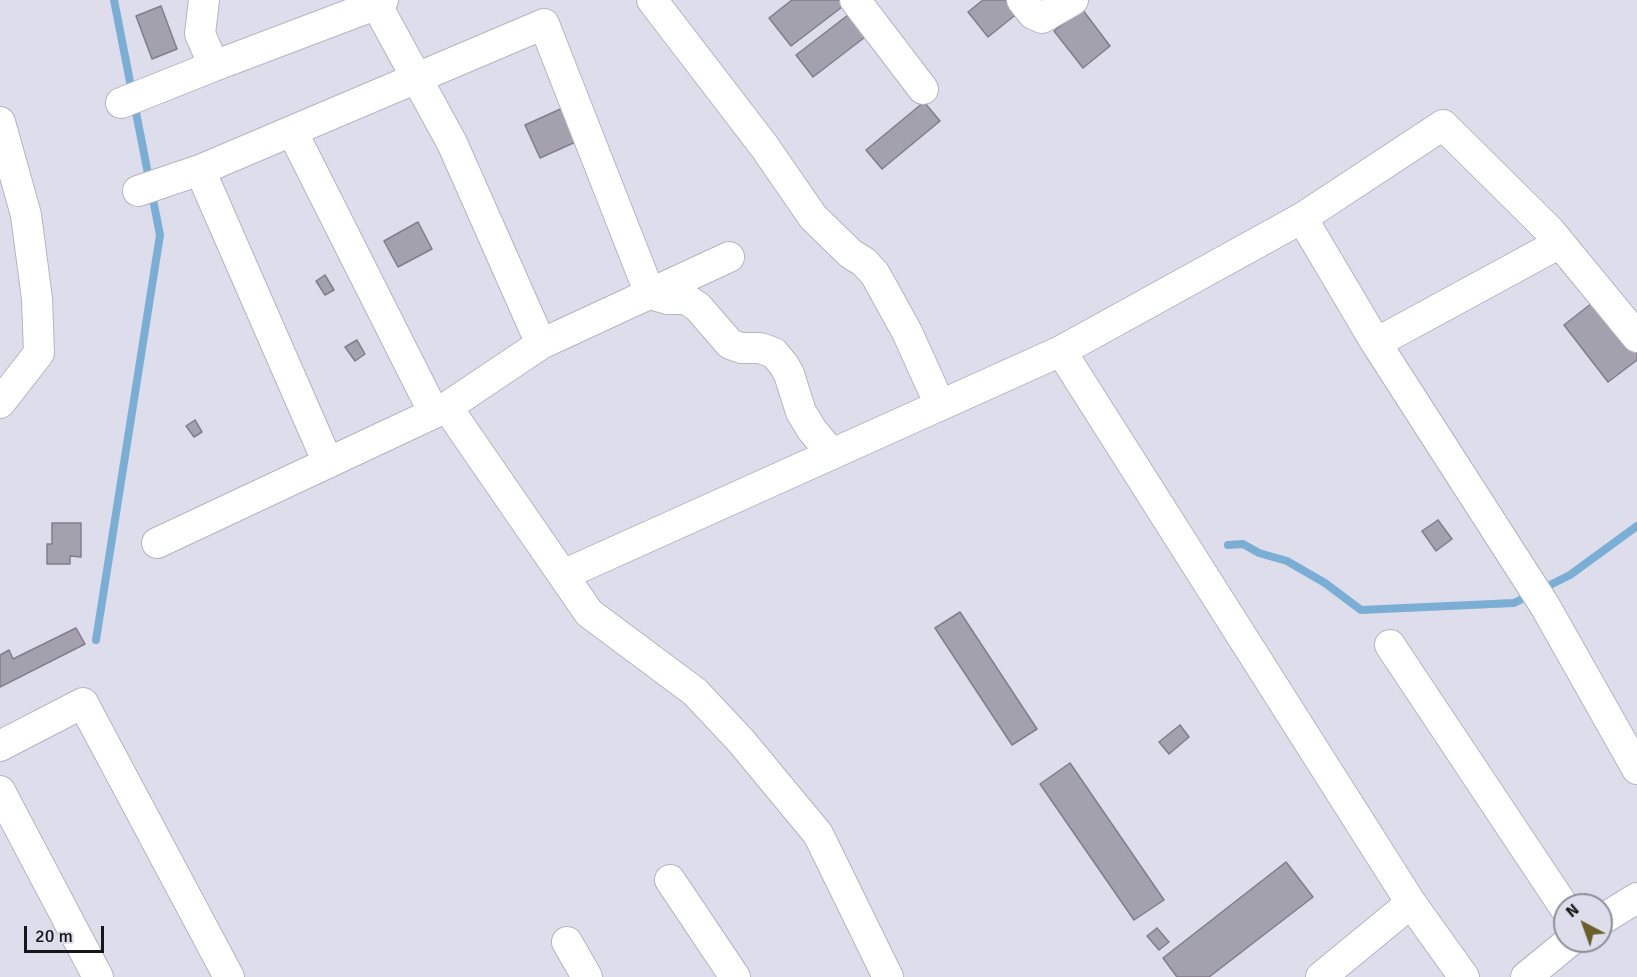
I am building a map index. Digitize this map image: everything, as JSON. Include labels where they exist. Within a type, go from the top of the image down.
[{"type":"street","points":[[204,0],[200,34],[214,66]]},
{"type":"street","points":[[652,0],[764,146],[813,217],[875,274],[907,332],[940,405]]},
{"type":"street","points":[[855,0],[923,89]]},
{"type":"street","points":[[1022,0],[1033,14],[1042,18],[1074,0]]},
{"type":"street","points":[[121,103],[377,2],[452,143],[541,344]]},
{"type":"street","points":[[138,191],[200,170],[544,24],[650,294]]},
{"type":"street","points":[[0,123],[26,215],[37,299],[39,354],[0,403]]},
{"type":"street","points":[[563,575],[1061,351],[1302,218],[1443,125],[1551,231],[1637,337]]},
{"type":"street","points":[[292,131],[441,410],[589,613],[695,692],[741,741],[818,834],[888,977]]},
{"type":"street","points":[[200,170],[328,463]]},
{"type":"street","points":[[1302,218],[1376,342],[1545,606],[1637,769]]},
{"type":"street","points":[[1376,342],[1560,243]]},
{"type":"street","points":[[157,543],[441,410],[541,344],[729,257]]},
{"type":"street","points":[[650,294],[668,299],[686,299],[698,307],[730,344],[741,348],[760,348],[774,353],[789,374],[801,412],[812,430],[832,454]]},
{"type":"street","points":[[1061,351],[1411,903],[1464,977]]},
{"type":"street","points":[[1390,645],[1555,893]]},
{"type":"street","points":[[0,746],[83,703],[229,977]]},
{"type":"street","points":[[0,791],[98,977]]},
{"type":"street","points":[[670,880],[735,977]]},
{"type":"street","points":[[1613,913],[1637,898]]},
{"type":"street","points":[[1321,977],[1411,903]]},
{"type":"street","points":[[567,942],[587,977]]},
{"type":"street","points":[[1526,977],[1555,953]]},
{"type":"building","points":[[792,0],[843,0],[846,4],[791,46],[769,18]]},
{"type":"building","points":[[983,0],[1017,0],[1024,8],[988,37],[968,12]]},
{"type":"building","points":[[161,6],[177,49],[152,59],[136,16]]},
{"type":"building","points":[[1082,9],[1110,46],[1083,68],[1054,31]]},
{"type":"building","points":[[852,12],[869,34],[813,77],[796,55]]},
{"type":"building","points":[[924,102],[940,121],[882,169],[866,150]]},
{"type":"building","points":[[565,107],[580,140],[540,158],[525,125]]},
{"type":"building","points":[[418,222],[432,249],[398,267],[384,241]]},
{"type":"building","points":[[325,275],[334,290],[325,295],[316,281]]},
{"type":"building","points":[[1601,296],[1637,343],[1637,360],[1608,382],[1564,325]]},
{"type":"building","points":[[357,340],[365,354],[355,361],[345,347]]},
{"type":"building","points":[[195,420],[202,432],[194,437],[186,426]]},
{"type":"building","points":[[1438,520],[1452,539],[1436,551],[1422,531]]},
{"type":"building","points":[[52,523],[81,523],[81,557],[70,556],[70,564],[47,564],[47,544],[52,544]]},
{"type":"building","points":[[960,612],[1037,729],[1012,745],[935,628]]},
{"type":"building","points":[[76,628],[85,644],[0,687],[0,655],[9,650],[13,659]]},
{"type":"building","points":[[1180,725],[1189,737],[1169,754],[1159,742]]},
{"type":"building","points":[[1070,763],[1164,900],[1134,920],[1040,784]]},
{"type":"building","points":[[1286,862],[1313,897],[1209,977],[1177,977],[1163,958]]},
{"type":"building","points":[[1157,928],[1169,942],[1159,950],[1147,936]]},
{"type":"waterway","points":[[96,640],[160,235],[114,0]]},
{"type":"waterway","points":[[1228,545],[1243,544],[1259,553],[1287,561],[1325,583],[1361,610],[1514,603],[1570,575],[1637,526]]}]
